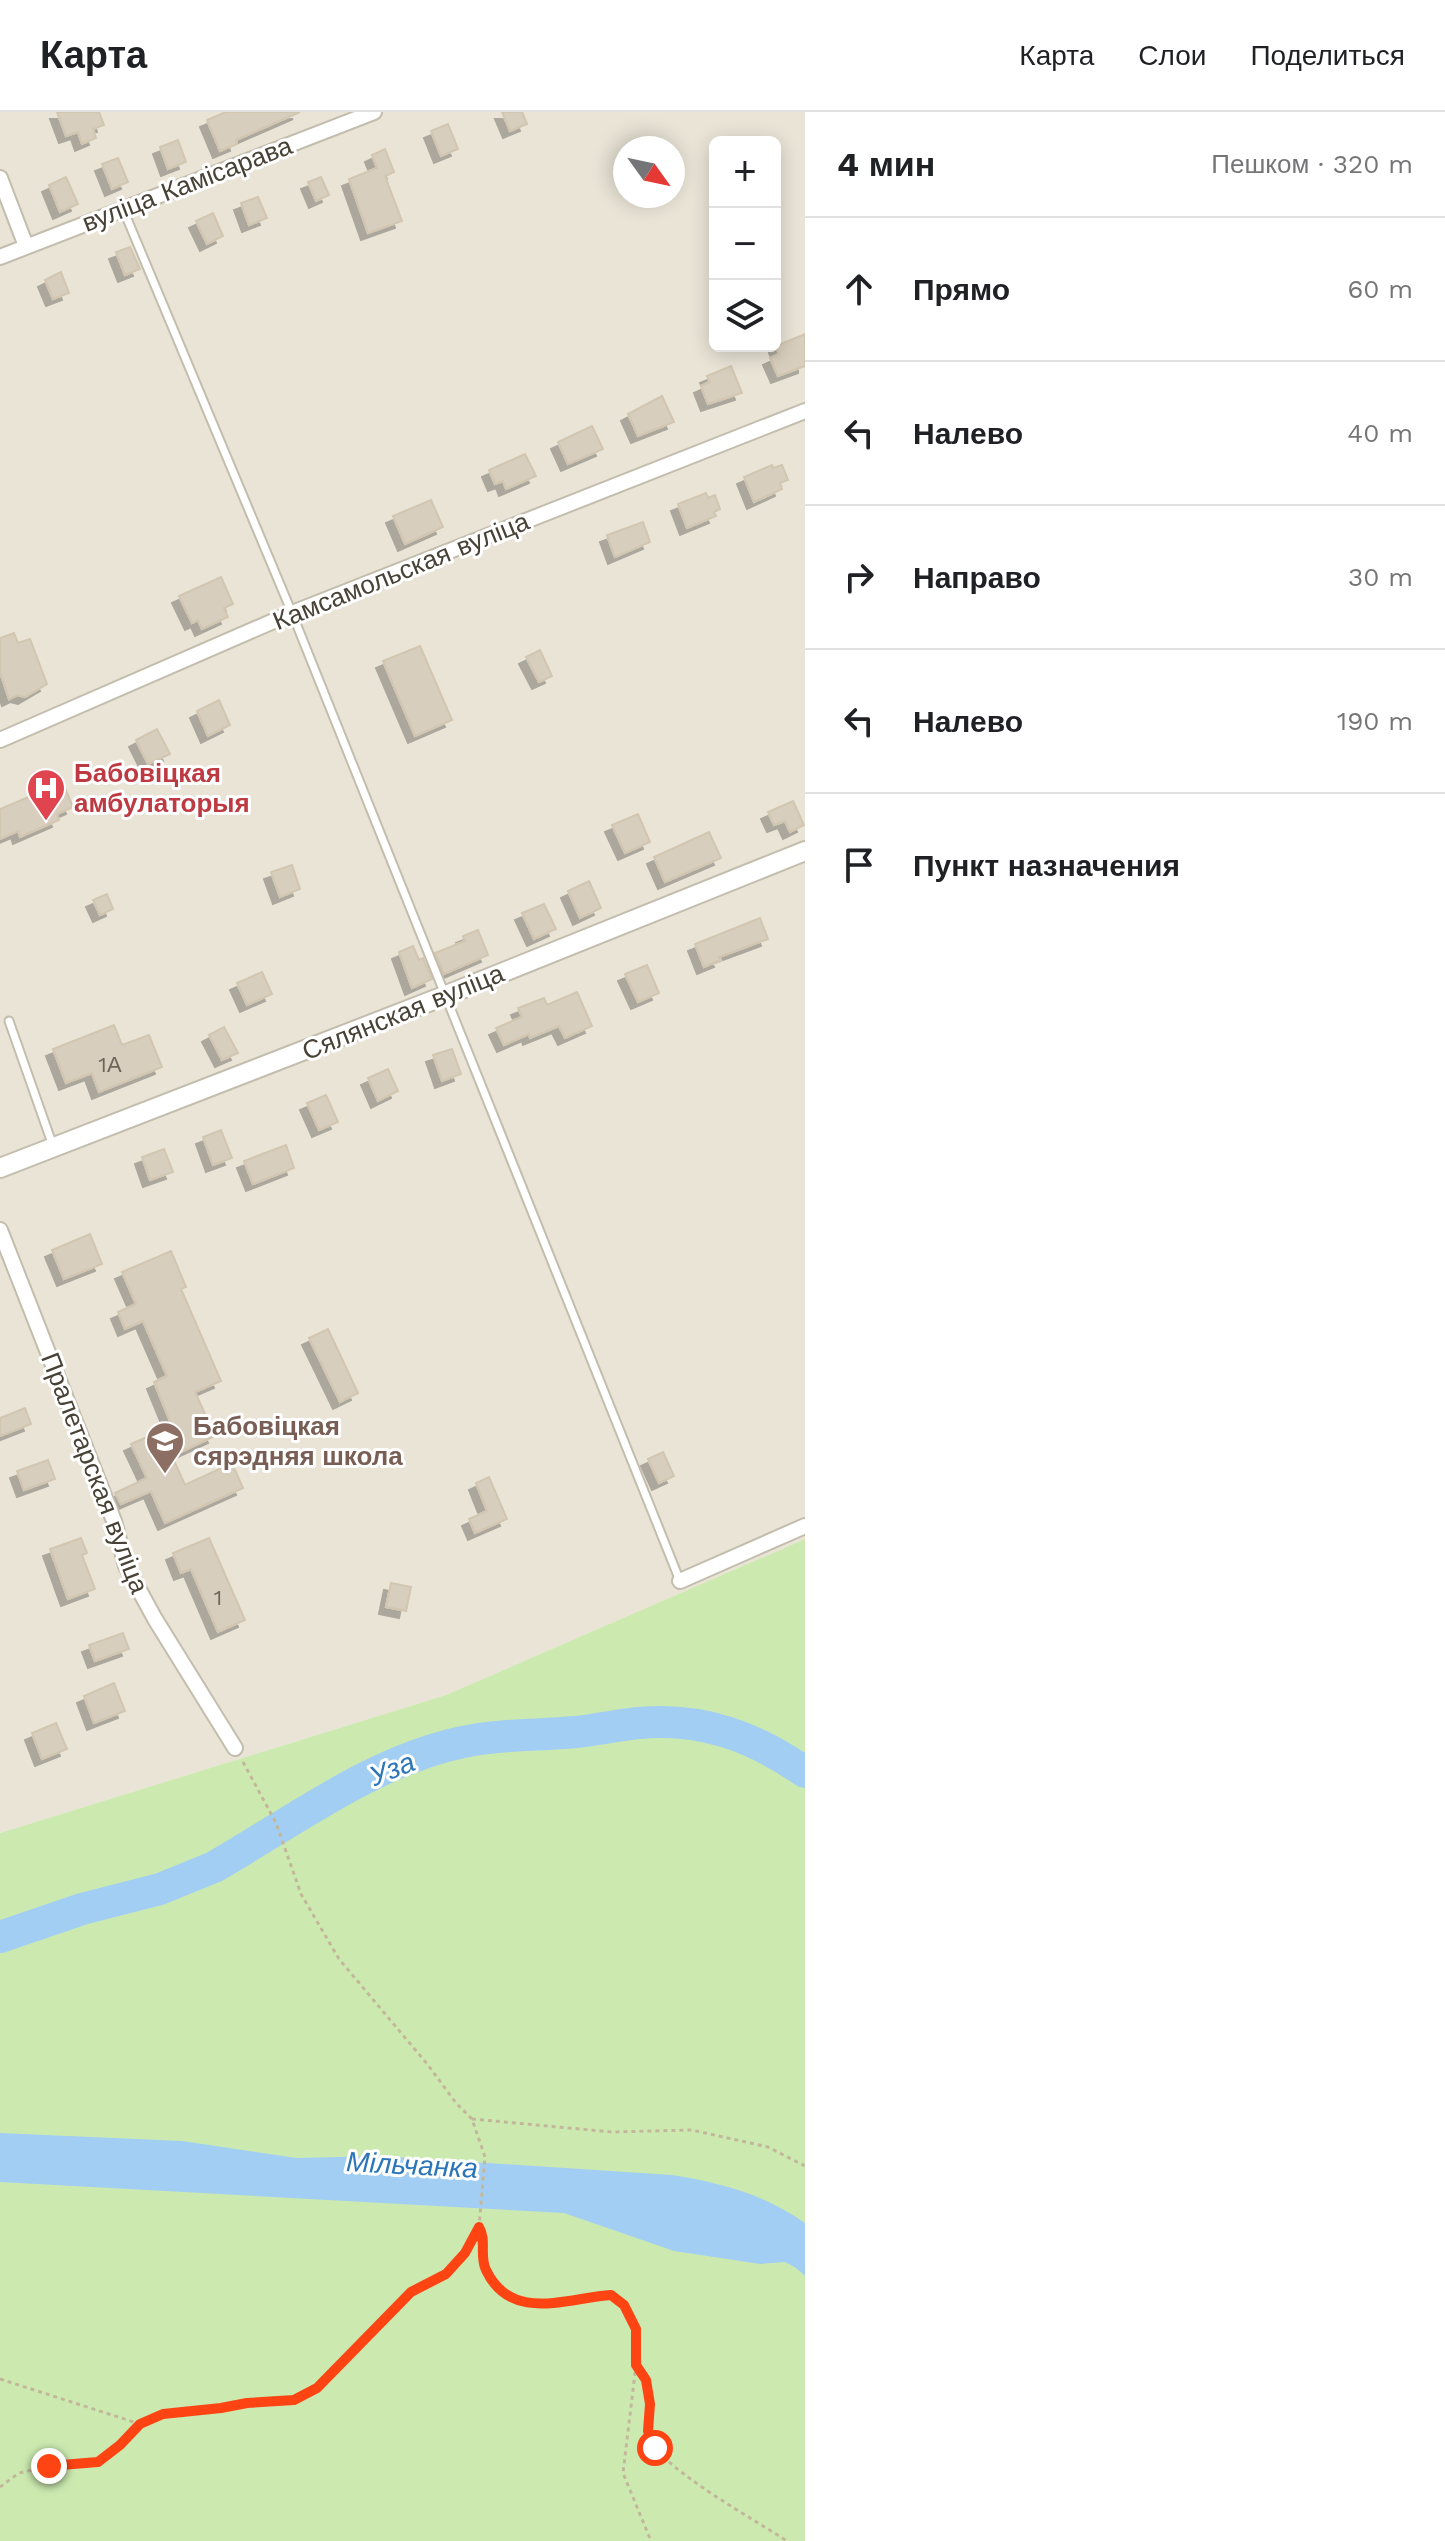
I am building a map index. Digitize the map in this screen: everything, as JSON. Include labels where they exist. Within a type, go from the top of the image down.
[{"type":"street","name":"вуліца Камісарава","points":[[0,257],[374,112]]},
{"type":"street","points":[[0,178],[26,246]]},
{"type":"street","name":"Камсамольская вуліца","points":[[0,740],[292,613],[805,411]]},
{"type":"street","name":"Сялянская вуліца","points":[[0,1168],[444,996],[805,851]]},
{"type":"street","name":"Пралетарская вуліца","points":[[0,1230],[114,1521],[126,1566],[235,1748]]},
{"type":"street","points":[[680,1581],[805,1526]]},
{"type":"lane","points":[[123,209],[292,613],[680,1581]]},
{"type":"lane","points":[[9,1021],[54,1148]]},
{"type":"path","points":[[0,2487],[19,2473],[49,2466],[98,2462],[140,2424],[163,2414],[294,2400],[317,2388],[411,2292],[446,2274],[465,2253],[479,2227],[485,2157],[472,2119],[339,1959],[301,1894],[276,1823],[235,1748]]},
{"type":"path","points":[[472,2119],[612,2132],[692,2130],[768,2147],[805,2166]]},
{"type":"path","points":[[479,2227],[483,2234],[486,2270],[500,2289],[519,2301],[542,2306],[580,2297],[611,2295],[624,2305],[636,2329],[636,2365],[623,2473],[651,2541]]},
{"type":"path","points":[[636,2365],[646,2380],[650,2404],[648,2431],[655,2448],[679,2473],[787,2541]]},
{"type":"path","points":[[0,2379],[140,2424]]},
{"type":"shaded area","points":[[0,112],[805,112],[805,1539],[446,1695],[0,1833]]},
{"type":"green space","points":[[805,1539],[805,1756],[746,1726],[721,1718],[668,1711],[606,1714],[455,1731],[462,1754],[637,1734],[690,1735],[750,1754],[805,1788],[805,2541],[0,2541],[0,1833],[446,1695]]},
{"type":"water","name":"Мільчанка","points":[[0,2133],[182,2141],[297,2158],[380,2156],[690,2178],[758,2197],[805,2223],[805,2276],[785,2262],[760,2264],[674,2251],[564,2213],[0,2182]]},
{"type":"building","points":[[57,112],[99,112],[104,125],[93,129],[96,138],[82,144],[78,132],[66,136]]},
{"type":"building","points":[[226,112],[300,112],[236,140],[237,144],[220,151],[207,120]]},
{"type":"building","points":[[502,112],[522,112],[527,124],[510,131]]},
{"type":"building","points":[[448,124],[458,149],[441,156],[431,131]]},
{"type":"building","points":[[178,140],[186,162],[168,169],[160,147]]},
{"type":"building","points":[[385,149],[394,172],[385,176],[402,221],[368,233],[349,179],[377,168],[372,155]]},
{"type":"building","points":[[118,158],[128,182],[112,189],[102,164]]},
{"type":"building","points":[[66,177],[78,204],[60,212],[49,185]]},
{"type":"building","points":[[321,177],[329,195],[316,201],[308,182]]},
{"type":"building","points":[[258,197],[267,218],[249,225],[241,203]]},
{"type":"building","points":[[213,213],[223,236],[207,244],[196,221]]},
{"type":"building","points":[[130,247],[140,269],[125,275],[116,252]]},
{"type":"building","points":[[61,272],[69,293],[53,299],[45,280]]},
{"type":"building","points":[[805,334],[805,366],[778,376],[770,358],[781,352],[781,344]]},
{"type":"building","points":[[731,366],[742,393],[708,404],[701,386],[710,382],[707,376]]},
{"type":"building","points":[[662,396],[674,422],[638,436],[628,414]]},
{"type":"building","points":[[592,426],[603,449],[568,464],[558,442]]},
{"type":"building","points":[[525,454],[536,476],[506,489],[503,481],[495,484],[489,470]]},
{"type":"building","points":[[772,465],[773,468],[782,465],[788,480],[780,483],[782,489],[754,502],[744,477]]},
{"type":"building","points":[[706,493],[708,498],[715,495],[720,509],[714,512],[716,516],[687,528],[678,504]]},
{"type":"building","points":[[431,500],[443,527],[405,544],[393,516]]},
{"type":"building","points":[[643,522],[650,542],[615,557],[607,535]]},
{"type":"building","points":[[221,577],[233,604],[224,608],[228,617],[202,629],[198,620],[192,623],[179,596]]},
{"type":"building","points":[[14,633],[18,643],[30,639],[47,684],[25,697],[17,695],[9,699],[0,672],[0,638]]},
{"type":"building","points":[[420,646],[452,720],[415,736],[383,661]]},
{"type":"building","points":[[540,650],[552,676],[539,682],[526,657]]},
{"type":"building","points":[[219,700],[230,725],[208,736],[197,711]]},
{"type":"building","points":[[157,729],[170,754],[148,764],[136,740]]},
{"type":"building","points":[[60,776],[73,807],[57,814],[59,820],[20,837],[18,831],[0,839],[0,809],[38,793],[35,786]]},
{"type":"building","points":[[793,801],[804,825],[790,832],[785,821],[774,825],[768,812]]},
{"type":"building","points":[[638,814],[650,842],[625,853],[612,825]]},
{"type":"building","points":[[709,832],[721,858],[665,882],[654,857]]},
{"type":"building","points":[[292,865],[300,889],[280,897],[271,872]]},
{"type":"building","points":[[589,881],[601,908],[580,918],[568,891]]},
{"type":"building","points":[[107,894],[113,909],[100,915],[93,900]]},
{"type":"building","points":[[544,904],[556,929],[534,939],[522,913]]},
{"type":"building","points":[[760,918],[768,939],[719,957],[721,960],[704,967],[695,944]]},
{"type":"building","points":[[478,930],[488,955],[444,974],[435,953],[465,941],[463,936]]},
{"type":"building","points":[[413,946],[419,960],[423,958],[432,979],[412,988],[399,952]]},
{"type":"building","points":[[647,965],[659,993],[638,1002],[625,974]]},
{"type":"building","points":[[262,972],[272,994],[247,1005],[237,983]]},
{"type":"building","points":[[577,992],[592,1026],[565,1038],[559,1026],[504,1045],[496,1028],[522,1017],[518,1008],[544,998],[547,1005]]},
{"type":"building","points":[[114,1025],[122,1045],[149,1035],[162,1067],[99,1092],[92,1073],[66,1083],[53,1049]]},
{"type":"building","points":[[224,1027],[238,1053],[222,1060],[209,1035]]},
{"type":"building","points":[[452,1049],[461,1074],[442,1081],[433,1055]]},
{"type":"building","points":[[388,1069],[398,1091],[378,1101],[368,1078]]},
{"type":"building","points":[[326,1095],[338,1122],[319,1130],[307,1103]]},
{"type":"building","points":[[221,1130],[232,1158],[213,1165],[203,1137]]},
{"type":"building","points":[[286,1145],[294,1168],[253,1184],[244,1161]]},
{"type":"building","points":[[164,1149],[173,1172],[150,1180],[142,1157]]},
{"type":"building","points":[[90,1234],[102,1264],[64,1279],[52,1250]]},
{"type":"building","points":[[171,1251],[186,1287],[181,1289],[221,1381],[195,1392],[215,1436],[172,1456],[185,1485],[232,1463],[243,1488],[165,1523],[151,1491],[121,1504],[115,1493],[147,1478],[131,1444],[172,1426],[154,1382],[167,1376],[143,1321],[125,1329],[118,1312],[136,1304],[122,1272]]},
{"type":"building","points":[[328,1329],[358,1393],[340,1402],[309,1338]]},
{"type":"building","points":[[25,1408],[31,1424],[0,1436],[0,1418]]},
{"type":"building","points":[[663,1452],[674,1476],[659,1483],[648,1459]]},
{"type":"building","points":[[48,1460],[55,1479],[24,1490],[17,1471]]},
{"type":"building","points":[[489,1477],[507,1519],[475,1533],[469,1519],[487,1511],[476,1483]]},
{"type":"building","points":[[81,1538],[87,1553],[82,1555],[95,1589],[68,1599],[50,1549]]},
{"type":"building","points":[[209,1538],[245,1620],[218,1632],[191,1569],[181,1573],[173,1553]]},
{"type":"building","points":[[391,1583],[411,1587],[406,1611],[386,1607]]},
{"type":"building","points":[[123,1633],[129,1649],[95,1661],[89,1645]]},
{"type":"building","points":[[114,1683],[125,1711],[94,1723],[84,1696]]},
{"type":"building","points":[[56,1723],[67,1749],[42,1759],[32,1733]]},
{"type":"waterway","name":"Уза","points":[[0,1937],[82,1909],[160,1889],[214,1867],[365,1778],[429,1751],[463,1742],[639,1723],[685,1723],[727,1732],[747,1740],[805,1772]]},
{"type":"place","name":"Бабовіцкая амбулаторыя","points":[[46,822]]},
{"type":"place","name":"Бабовіцкая сярэдняя школа","points":[[165,1475]]},
{"type":"route","points":[[49,2466],[98,2462],[140,2424],[163,2414],[294,2400],[317,2388],[411,2292],[446,2274],[465,2253],[479,2227],[483,2234],[486,2270],[500,2289],[519,2301],[542,2306],[580,2297],[611,2295],[624,2305],[636,2329],[636,2365],[646,2380],[650,2404],[648,2431],[655,2448]]}]
